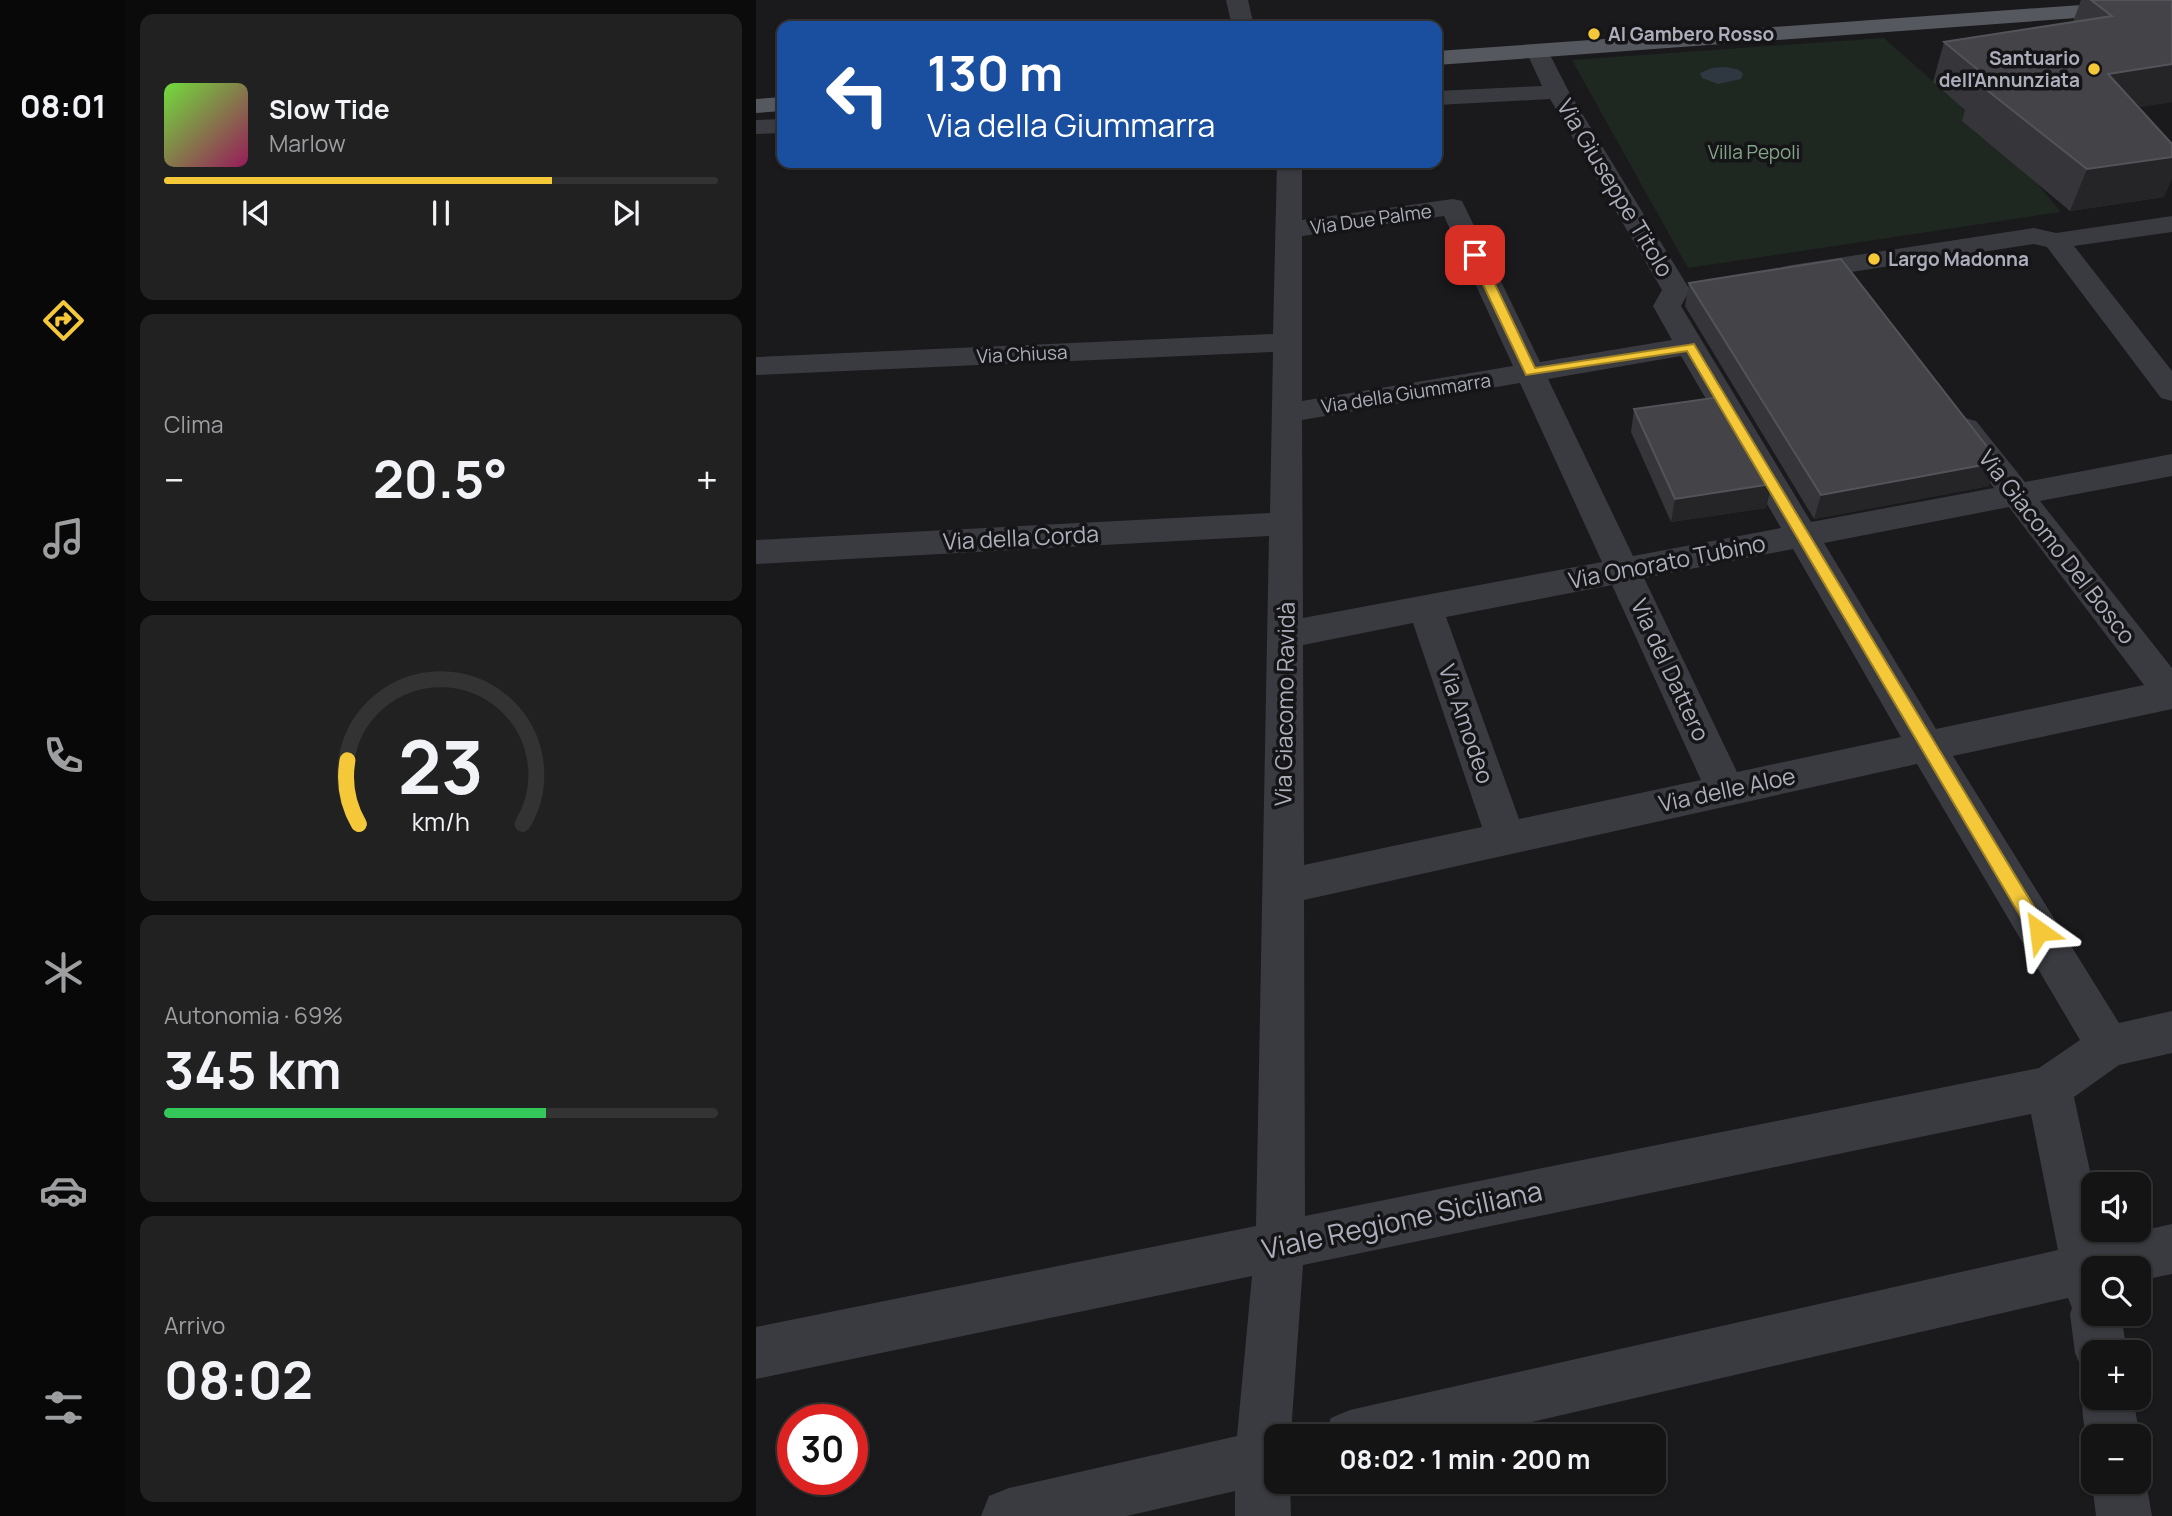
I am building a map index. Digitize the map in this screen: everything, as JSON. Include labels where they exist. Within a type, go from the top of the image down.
[{"type":"main road","points":[[1442,58],[2172,5]]},
{"type":"main road","points":[[756,106],[777,104]]},
{"type":"street","points":[[1237,0],[1242,21]]},
{"type":"street","name":"Via Giuseppe Titolo","points":[[1537,51],[1557,92],[1689,288],[1667,306],[1927,747],[2108,1046]]},
{"type":"street","points":[[1442,98],[1557,92]]},
{"type":"street","points":[[756,127],[777,126]]},
{"type":"street","name":"Via Giacomo Ravidà","points":[[1271,1424],[1280,1245],[1289,168]]},
{"type":"street","name":"Via Due Palme","points":[[1289,230],[1453,207]]},
{"type":"street","name":"Via del Dattero","points":[[1453,207],[1726,791]]},
{"type":"street","points":[[1771,276],[1848,276],[2034,236],[2067,243],[2172,224]]},
{"type":"street","points":[[2067,243],[2172,391]]},
{"type":"street","name":"Via Chiusa","points":[[756,366],[1288,342]]},
{"type":"street","name":"Via della Giummarra","points":[[1287,413],[1690,346]]},
{"type":"street","name":"Via Giacomo Del Bosco","points":[[1950,408],[2172,694]]},
{"type":"street","name":"Via Onorato Tubino","points":[[1285,635],[2172,466]]},
{"type":"street","name":"Via della Corda","points":[[756,552],[1286,524]]},
{"type":"street","name":"Via Amodeo","points":[[1426,609],[1506,839]]},
{"type":"street","name":"Via delle Aloe","points":[[1283,887],[2172,694]]},
{"type":"street","points":[[2084,1256],[2049,1088],[2108,1046],[2172,1032]]},
{"type":"street","name":"Viale Regione Siciliana","points":[[756,1353],[2049,1088]]},
{"type":"street","points":[[2151,1261],[2172,1249]]},
{"type":"street","points":[[1417,1424],[2081,1295]]},
{"type":"street","points":[[1009,1516],[1264,1456]]},
{"type":"street","name":"Via Giacomo Ravidà","points":[[1263,1516],[1265,1494]]},
{"type":"street","points":[[2121,1494],[2124,1516]]},
{"type":"green space","name":"Villa Pepoli","points":[[1884,38],[1974,118],[1963,121],[1981,137],[1995,134],[2061,212],[1688,268],[1572,60]]},
{"type":"shaded area","points":[[1727,67],[1739,70],[1743,74],[1741,79],[1718,84],[1702,78],[1700,73],[1712,68]]},
{"type":"building","points":[[2091,0],[2172,0],[2172,64],[2108,74],[2172,144],[2172,157],[2087,169],[1974,80],[1988,78],[1944,42],[2112,16]]},
{"type":"building","points":[[1841,259],[1999,462],[1821,495],[1689,283]]},
{"type":"building","points":[[1720,397],[1772,484],[1675,499],[1634,409]]},
{"type":"place","name":"Al Gambero Rosso","points":[[1594,34]]},
{"type":"place","name":"Santuario dell'Annunziata","points":[[2094,69]]},
{"type":"place","name":"Largo Madonna","points":[[1874,259]]},
{"type":"route","points":[[1475,255],[1531,373],[1690,346],[2039,931]]}]
